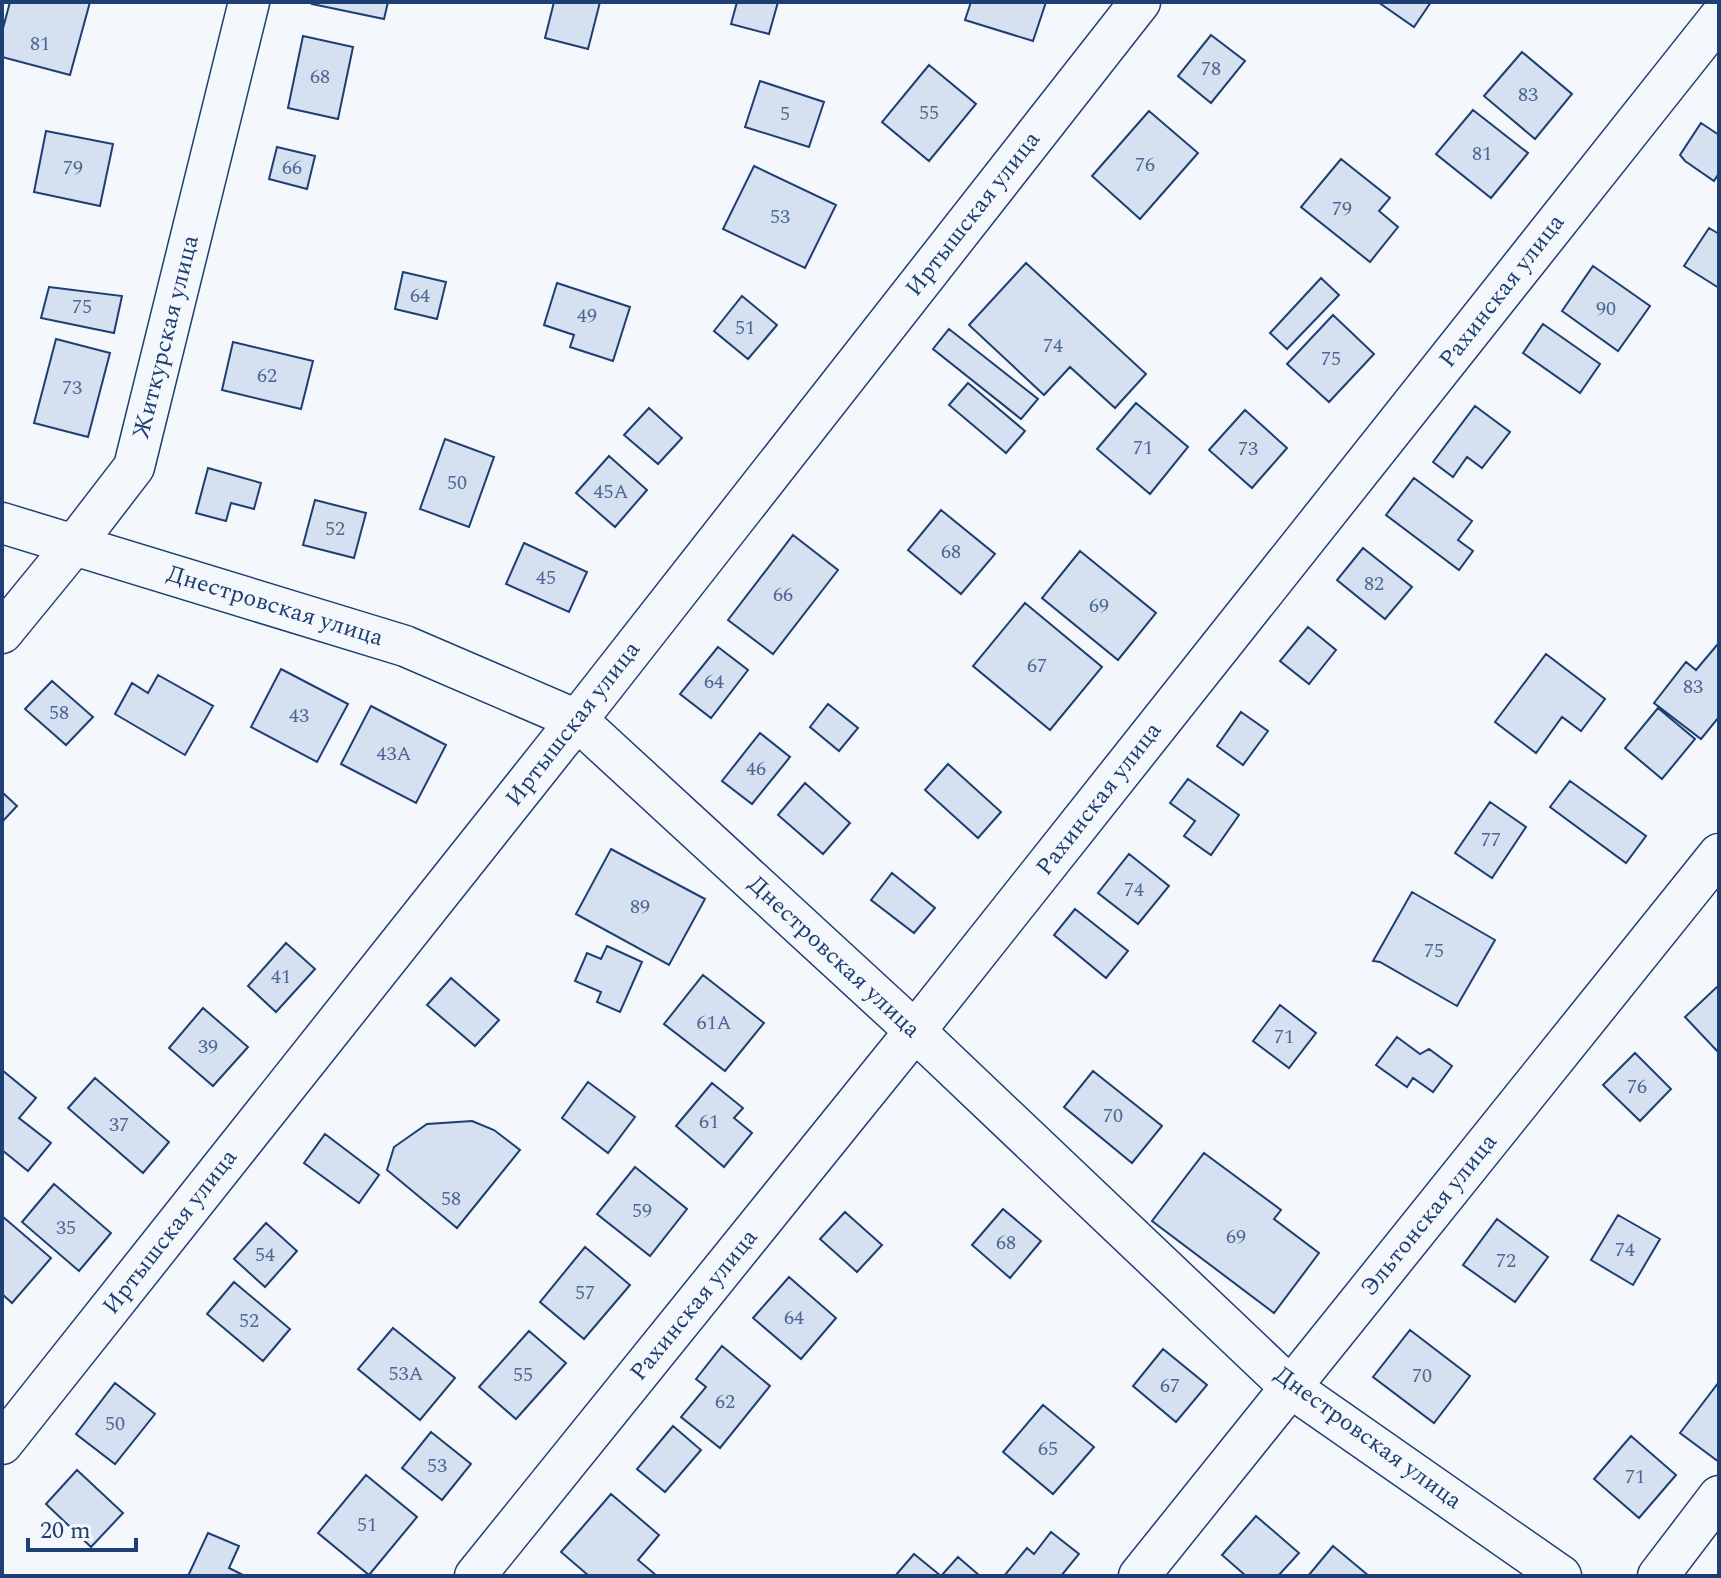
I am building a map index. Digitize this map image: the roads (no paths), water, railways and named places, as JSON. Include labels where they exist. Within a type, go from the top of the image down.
[{"type":"street","name":"Житкурская улица","points":[[2,633],[134,467],[249,2]]},
{"type":"street","name":"Иртышская улица","points":[[2,1444],[577,720],[1121,8]]},
{"type":"street","name":"Рахинская улица","points":[[475,1576],[915,1031],[1719,18]]},
{"type":"street","name":"Днестровская улица","points":[[2,523],[405,646],[577,720],[915,1031],[1290,1387],[1561,1576]]},
{"type":"street","name":"Эльтонская улица","points":[[1139,1576],[1719,854]]},
{"type":"street","points":[[1658,1576],[1719,1496]]}]
